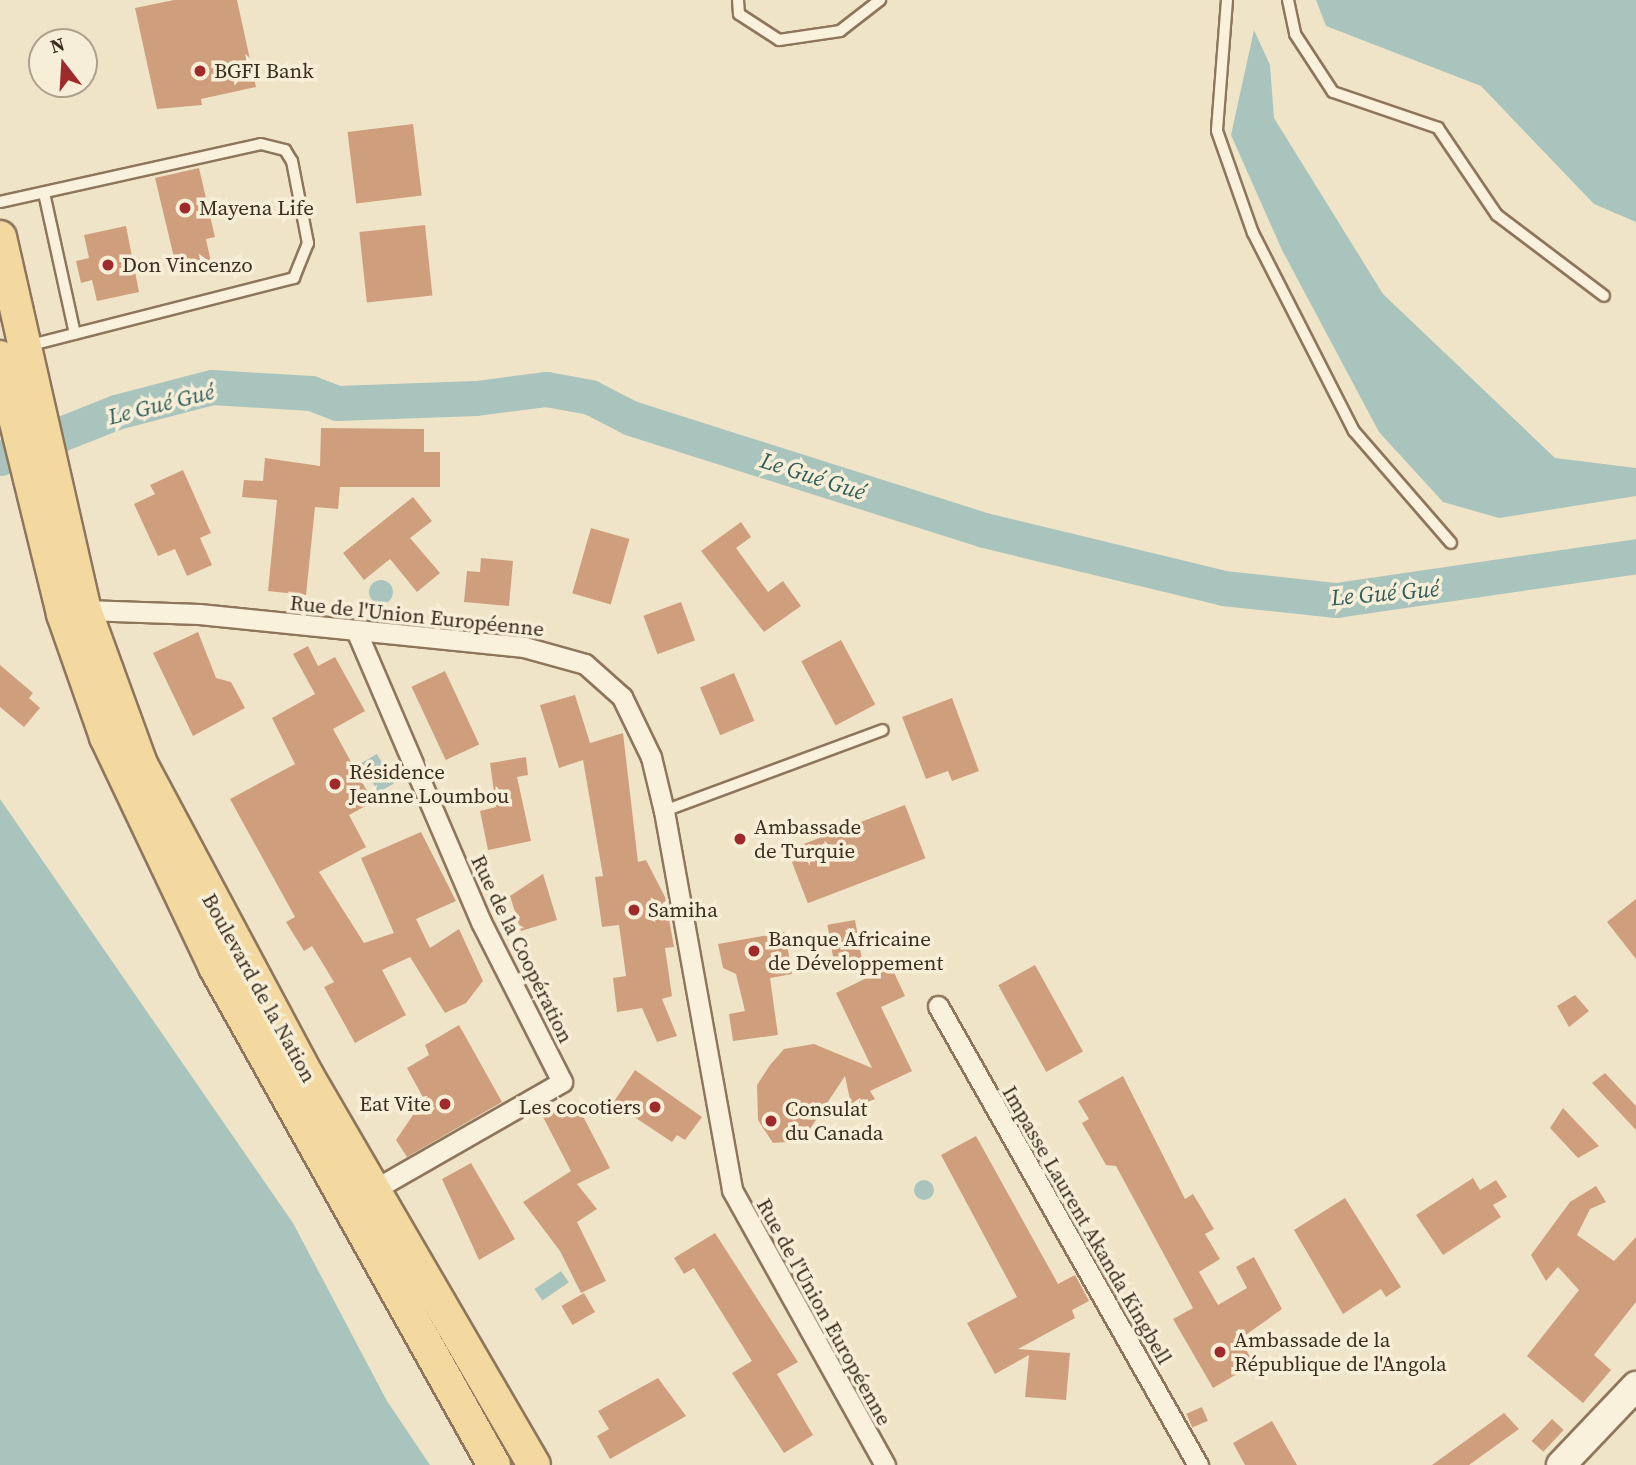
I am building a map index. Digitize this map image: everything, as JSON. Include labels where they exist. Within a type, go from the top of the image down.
[{"type":"main road","points":[[0,237],[12,352],[44,490]]},
{"type":"main road","name":"Boulevard de la Nation","points":[[44,490],[85,610],[167,819],[534,1465]]},
{"type":"main road","name":"Boulevard de la Nation","points":[[44,490],[84,681],[153,842],[327,1173],[494,1465]]},
{"type":"main road","points":[[1561,1465],[1636,1386]]},
{"type":"street","name":"Rue de l'Union Européenne","points":[[85,610],[199,614],[358,635],[524,647],[585,664],[635,718],[664,811],[732,1190],[885,1465]]},
{"type":"street","name":"Rue de la Coopération","points":[[358,635],[481,922],[562,1082],[375,1189]]},
{"type":"street","name":"Impasse Laurent Akanda Kingbell","points":[[938,1006],[1198,1465]]},
{"type":"lane","points":[[738,0],[739,14],[779,40],[840,31],[880,0]]},
{"type":"lane","points":[[1227,0],[1217,131],[1253,233],[1354,431],[1451,543]]},
{"type":"lane","points":[[1288,0],[1295,34],[1333,92],[1438,128],[1497,215],[1604,296]]},
{"type":"lane","points":[[0,202],[261,144],[285,150],[292,162],[308,243],[294,278],[12,352]]},
{"type":"lane","points":[[44,193],[75,334]]},
{"type":"lane","points":[[664,811],[883,730]]},
{"type":"water","points":[[1316,0],[1636,0],[1636,222],[1594,204],[1481,86],[1326,26]]},
{"type":"water","points":[[1254,30],[1270,65],[1274,118],[1383,294],[1555,458],[1636,468],[1636,496],[1499,518],[1443,502],[1379,432],[1282,250],[1231,135]]},
{"type":"water","points":[[381,580],[392,587],[393,592],[386,603],[381,604],[370,597],[369,592],[376,581]]},
{"type":"water","points":[[377,754],[394,783],[378,792],[361,763]]},
{"type":"water","points":[[0,799],[293,1223],[387,1401],[430,1465],[0,1465]]},
{"type":"water","points":[[924,1180],[931,1183],[934,1190],[931,1197],[924,1200],[917,1197],[914,1190],[917,1183]]},
{"type":"water","points":[[561,1271],[569,1283],[542,1301],[534,1289]]},
{"type":"building","name":"BGFI Bank","points":[[174,0],[237,0],[256,87],[201,99],[202,105],[157,109],[135,8]]},
{"type":"building","points":[[413,124],[422,195],[356,204],[347,132]]},
{"type":"building","name":"Mayena Life","points":[[199,168],[215,237],[206,239],[211,262],[177,270],[155,178]]},
{"type":"building","points":[[425,225],[432,296],[367,303],[359,232]]},
{"type":"building","points":[[126,226],[139,292],[97,301],[92,280],[81,283],[76,261],[89,258],[84,235]]},
{"type":"building","points":[[321,428],[424,429],[424,452],[440,452],[440,487],[340,487],[338,509],[315,507],[306,595],[268,591],[277,500],[242,497],[244,480],[263,481],[265,458],[320,466]]},
{"type":"building","points":[[183,470],[211,533],[200,538],[212,565],[187,576],[175,549],[158,556],[134,504],[155,494],[150,485]]},
{"type":"building","points":[[413,497],[432,521],[410,538],[440,573],[417,592],[390,559],[364,580],[343,553]]},
{"type":"building","points":[[741,522],[751,537],[736,548],[768,592],[783,581],[801,606],[764,632],[701,551]]},
{"type":"building","points":[[591,528],[629,539],[611,604],[572,593]]},
{"type":"building","points":[[481,558],[513,561],[509,606],[464,602],[467,571],[480,572]]},
{"type":"building","points":[[681,602],[695,641],[657,654],[643,616]]},
{"type":"building","points":[[198,632],[216,678],[231,682],[245,708],[193,736],[153,653]]},
{"type":"building","points":[[841,640],[875,704],[836,726],[801,661]]},
{"type":"building","points":[[308,646],[318,666],[335,657],[365,711],[333,729],[373,802],[349,815],[366,847],[319,872],[364,943],[394,933],[361,858],[421,832],[456,901],[416,919],[430,948],[459,929],[483,981],[466,1003],[445,1013],[410,957],[382,970],[406,1015],[355,1043],[324,987],[334,982],[312,946],[304,951],[286,922],[295,917],[230,799],[295,764],[272,718],[315,694],[293,654]]},
{"type":"building","points":[[0,665],[33,693],[29,698],[40,708],[24,727],[0,707]]},
{"type":"building","points":[[445,671],[479,744],[446,760],[411,687]]},
{"type":"building","points":[[734,673],[754,721],[720,735],[700,687]]},
{"type":"building","points":[[575,695],[590,743],[623,733],[638,862],[646,860],[665,897],[674,947],[665,948],[672,996],[662,999],[677,1036],[657,1042],[642,1008],[617,1012],[613,978],[626,976],[619,925],[602,927],[595,877],[603,876],[583,760],[559,768],[540,705]]},
{"type":"building","points":[[952,698],[979,771],[952,781],[948,771],[926,779],[902,717]]},
{"type":"building","points":[[526,757],[528,775],[517,777],[531,841],[488,850],[480,811],[496,807],[490,763]]},
{"type":"building","points":[[905,805],[925,858],[808,903],[787,850]]},
{"type":"building","points":[[543,874],[557,920],[521,931],[510,896]]},
{"type":"building","points":[[1636,899],[1636,959],[1607,922]]},
{"type":"building","points":[[855,920],[862,960],[835,965],[827,925]]},
{"type":"building","points":[[785,932],[792,974],[770,978],[778,1035],[733,1041],[729,1014],[745,1011],[736,974],[723,968],[718,944]]},
{"type":"building","points":[[1035,965],[1083,1052],[1046,1072],[998,985]]},
{"type":"building","points":[[891,966],[905,996],[881,1007],[912,1071],[870,1091],[875,1099],[852,1109],[845,1076],[802,1141],[773,1143],[758,1120],[757,1085],[770,1065],[784,1049],[814,1044],[872,1068],[836,993]]},
{"type":"building","points":[[1575,995],[1589,1011],[1569,1027],[1557,1006]]},
{"type":"building","points":[[459,1025],[502,1102],[407,1157],[396,1140],[413,1115],[432,1114],[407,1068],[429,1055],[425,1045]]},
{"type":"building","name":"Les cocotiers","points":[[635,1070],[702,1117],[685,1140],[677,1135],[672,1142],[613,1103]]},
{"type":"building","points":[[1605,1073],[1636,1106],[1636,1130],[1592,1083]]},
{"type":"building","points":[[1123,1076],[1185,1199],[1193,1194],[1214,1229],[1205,1234],[1220,1259],[1199,1272],[1218,1305],[1247,1288],[1236,1267],[1254,1257],[1282,1309],[1240,1339],[1254,1364],[1213,1388],[1173,1319],[1193,1308],[1116,1166],[1106,1165],[1082,1123],[1089,1119],[1078,1101]]},
{"type":"building","points":[[575,1101],[610,1168],[577,1184],[597,1209],[577,1222],[606,1281],[581,1293],[560,1251],[523,1202],[571,1171],[543,1117]]},
{"type":"building","points":[[1563,1108],[1599,1146],[1578,1158],[1550,1128]]},
{"type":"building","points":[[976,1136],[1058,1284],[1075,1275],[1089,1301],[1072,1310],[1075,1318],[1018,1349],[1070,1353],[1066,1400],[1025,1397],[1029,1355],[995,1374],[967,1323],[1017,1297],[941,1155]]},
{"type":"building","points":[[471,1163],[515,1239],[479,1260],[442,1179]]},
{"type":"building","points":[[1473,1178],[1480,1190],[1496,1180],[1507,1197],[1493,1205],[1501,1217],[1443,1255],[1416,1215]]},
{"type":"building","points":[[1596,1186],[1606,1202],[1590,1209],[1577,1235],[1614,1261],[1636,1237],[1636,1302],[1594,1355],[1611,1370],[1583,1403],[1527,1356],[1579,1290],[1558,1267],[1546,1281],[1531,1255],[1570,1202]]},
{"type":"building","points":[[1345,1198],[1401,1287],[1386,1297],[1381,1289],[1343,1314],[1294,1230]]},
{"type":"building","points":[[715,1233],[798,1362],[777,1374],[813,1435],[784,1453],[732,1373],[752,1361],[694,1268],[684,1274],[674,1258]]},
{"type":"building","points":[[584,1293],[595,1312],[572,1325],[561,1306]]},
{"type":"building","points":[[658,1378],[686,1416],[610,1459],[597,1436],[609,1429],[598,1411]]},
{"type":"building","points":[[1202,1407],[1208,1421],[1192,1427],[1186,1414]]},
{"type":"building","points":[[1504,1413],[1519,1429],[1469,1465],[1432,1465]]},
{"type":"building","points":[[1552,1419],[1564,1430],[1543,1452],[1532,1441]]},
{"type":"building","points":[[1272,1421],[1297,1465],[1245,1465],[1233,1443]]},
{"type":"waterway","name":"Le Gué Gué","points":[[0,458],[116,412],[212,387],[311,393],[337,403],[476,398],[546,389],[590,397],[631,418],[984,530],[1223,588],[1336,600],[1636,556]]},
{"type":"place","name":"BGFI Bank","points":[[200,71]]},
{"type":"place","name":"Mayena Life","points":[[185,208]]},
{"type":"place","name":"Don Vincenzo","points":[[108,265]]},
{"type":"place","name":"Résidence Jeanne Loumbou","points":[[335,784]]},
{"type":"place","name":"Ambassade de Turquie","points":[[740,839]]},
{"type":"place","name":"Samiha","points":[[634,910]]},
{"type":"place","name":"Banque Africaine de Développement","points":[[754,951]]},
{"type":"place","name":"Eat Vite","points":[[445,1104]]},
{"type":"place","name":"Les cocotiers","points":[[655,1107]]},
{"type":"place","name":"Consulat du Canada","points":[[771,1121]]},
{"type":"place","name":"Ambassade de la République de l'Angola","points":[[1220,1352]]}]
